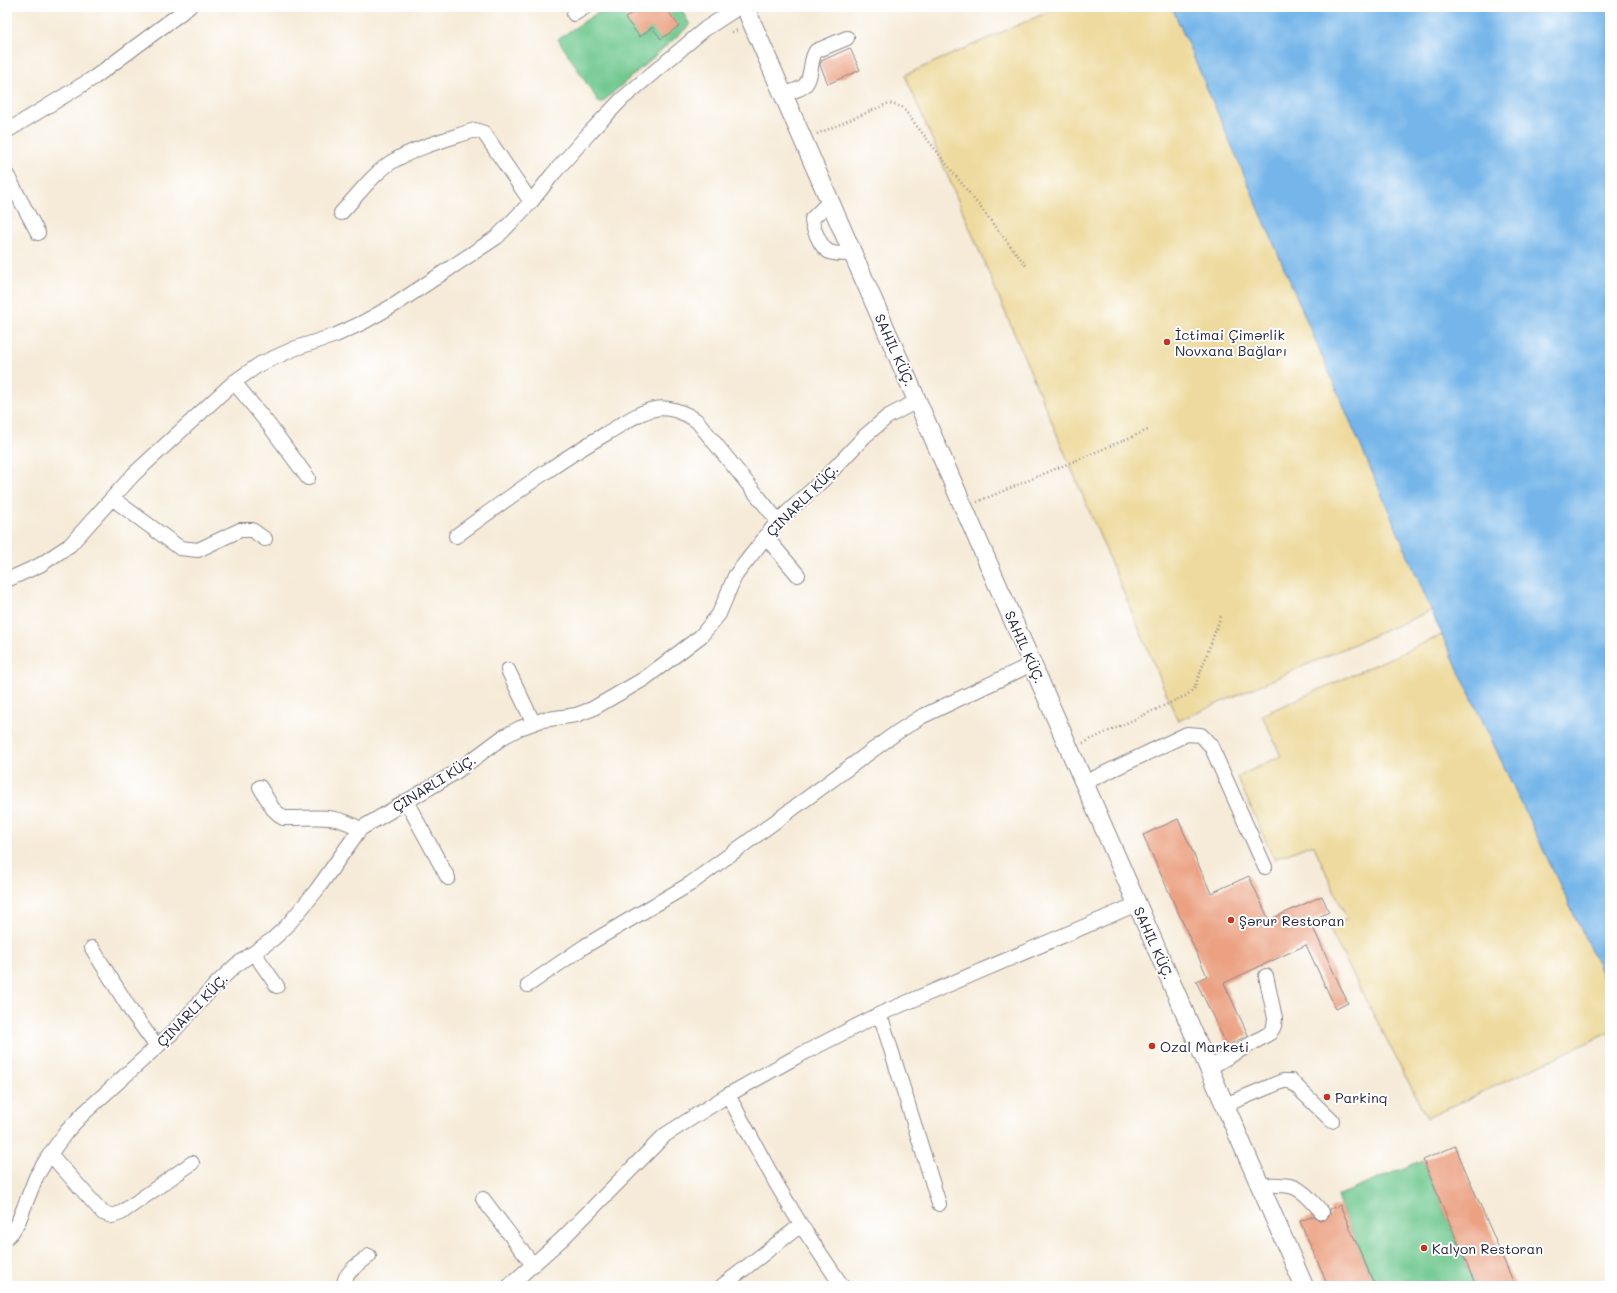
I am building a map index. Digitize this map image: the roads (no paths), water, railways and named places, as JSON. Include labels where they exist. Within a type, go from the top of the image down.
[{"type":"main road","name":"SAHIL KÜÇ.","points":[[745,7],[1304,1286]]},
{"type":"street","points":[[7,131],[95,77],[189,7]]},
{"type":"street","points":[[7,580],[40,565],[70,545],[134,474],[234,382],[260,364],[296,348],[336,335],[396,304],[497,237],[531,202],[552,175],[622,99],[704,29],[739,7]]},
{"type":"street","points":[[784,94],[804,86],[808,79],[813,54],[816,51],[847,38]]},
{"type":"street","points":[[341,213],[372,179],[394,160],[418,148],[475,130],[484,133],[531,202]]},
{"type":"street","points":[[7,175],[38,233]]},
{"type":"street","points":[[830,201],[812,219],[812,226],[823,248],[829,252],[853,254]]},
{"type":"street","points":[[234,382],[269,425],[308,478]]},
{"type":"street","points":[[7,1237],[12,1232],[19,1220],[36,1177],[50,1154],[67,1131],[84,1113],[172,1033],[217,983],[235,966],[282,931],[300,911],[360,829],[456,772],[503,737],[533,722],[576,715],[592,709],[644,679],[701,636],[719,614],[735,576],[778,521],[826,478],[865,436],[887,417],[917,401]]},
{"type":"street","points":[[456,536],[574,452],[639,415],[655,409],[670,410],[686,414],[697,421],[778,521]]},
{"type":"street","points":[[113,499],[180,548],[198,550],[240,530],[252,530],[265,539]]},
{"type":"street","points":[[765,536],[798,575]]},
{"type":"street","points":[[528,985],[585,946],[690,884],[896,733],[921,717],[1032,664]]},
{"type":"street","points":[[508,670],[533,722]]},
{"type":"street","points":[[1084,783],[1187,734],[1202,735],[1210,746],[1265,867]]},
{"type":"street","points":[[260,787],[273,809],[283,818],[335,818],[349,822],[360,829]]},
{"type":"street","points":[[406,801],[448,878]]},
{"type":"street","points":[[509,1286],[533,1265],[665,1135],[728,1095],[796,1057],[880,1014],[1137,904]]},
{"type":"street","points":[[92,948],[131,1011],[157,1047]]},
{"type":"street","points":[[254,952],[277,986]]},
{"type":"street","points":[[1209,1068],[1270,1033],[1276,1018],[1266,976]]},
{"type":"street","points":[[880,1014],[939,1204]]},
{"type":"street","points":[[1225,1105],[1284,1081],[1291,1081],[1332,1121]]},
{"type":"street","points":[[728,1095],[777,1185],[842,1286]]},
{"type":"street","points":[[50,1154],[103,1213],[112,1216],[121,1213],[192,1163]]},
{"type":"street","points":[[1260,1185],[1286,1184],[1294,1186],[1303,1191],[1322,1212]]},
{"type":"street","points":[[483,1199],[533,1265]]},
{"type":"street","points":[[722,1286],[801,1224]]},
{"type":"street","points":[[344,1286],[344,1281],[348,1275],[369,1256]]},
{"type":"water","points":[[1172,7],[1610,7],[1610,991],[1442,635]]},
{"type":"place","name":"İctimai Çimərlik Novxana Bağları","points":[[1167,342]]},
{"type":"place","name":"Şərur Restoran","points":[[1231,920]]},
{"type":"place","name":"Ozal Marketi","points":[[1152,1046]]},
{"type":"place","name":"Parkinq","points":[[1327,1097]]},
{"type":"place","name":"Kalyon Restoran","points":[[1424,1248]]}]
